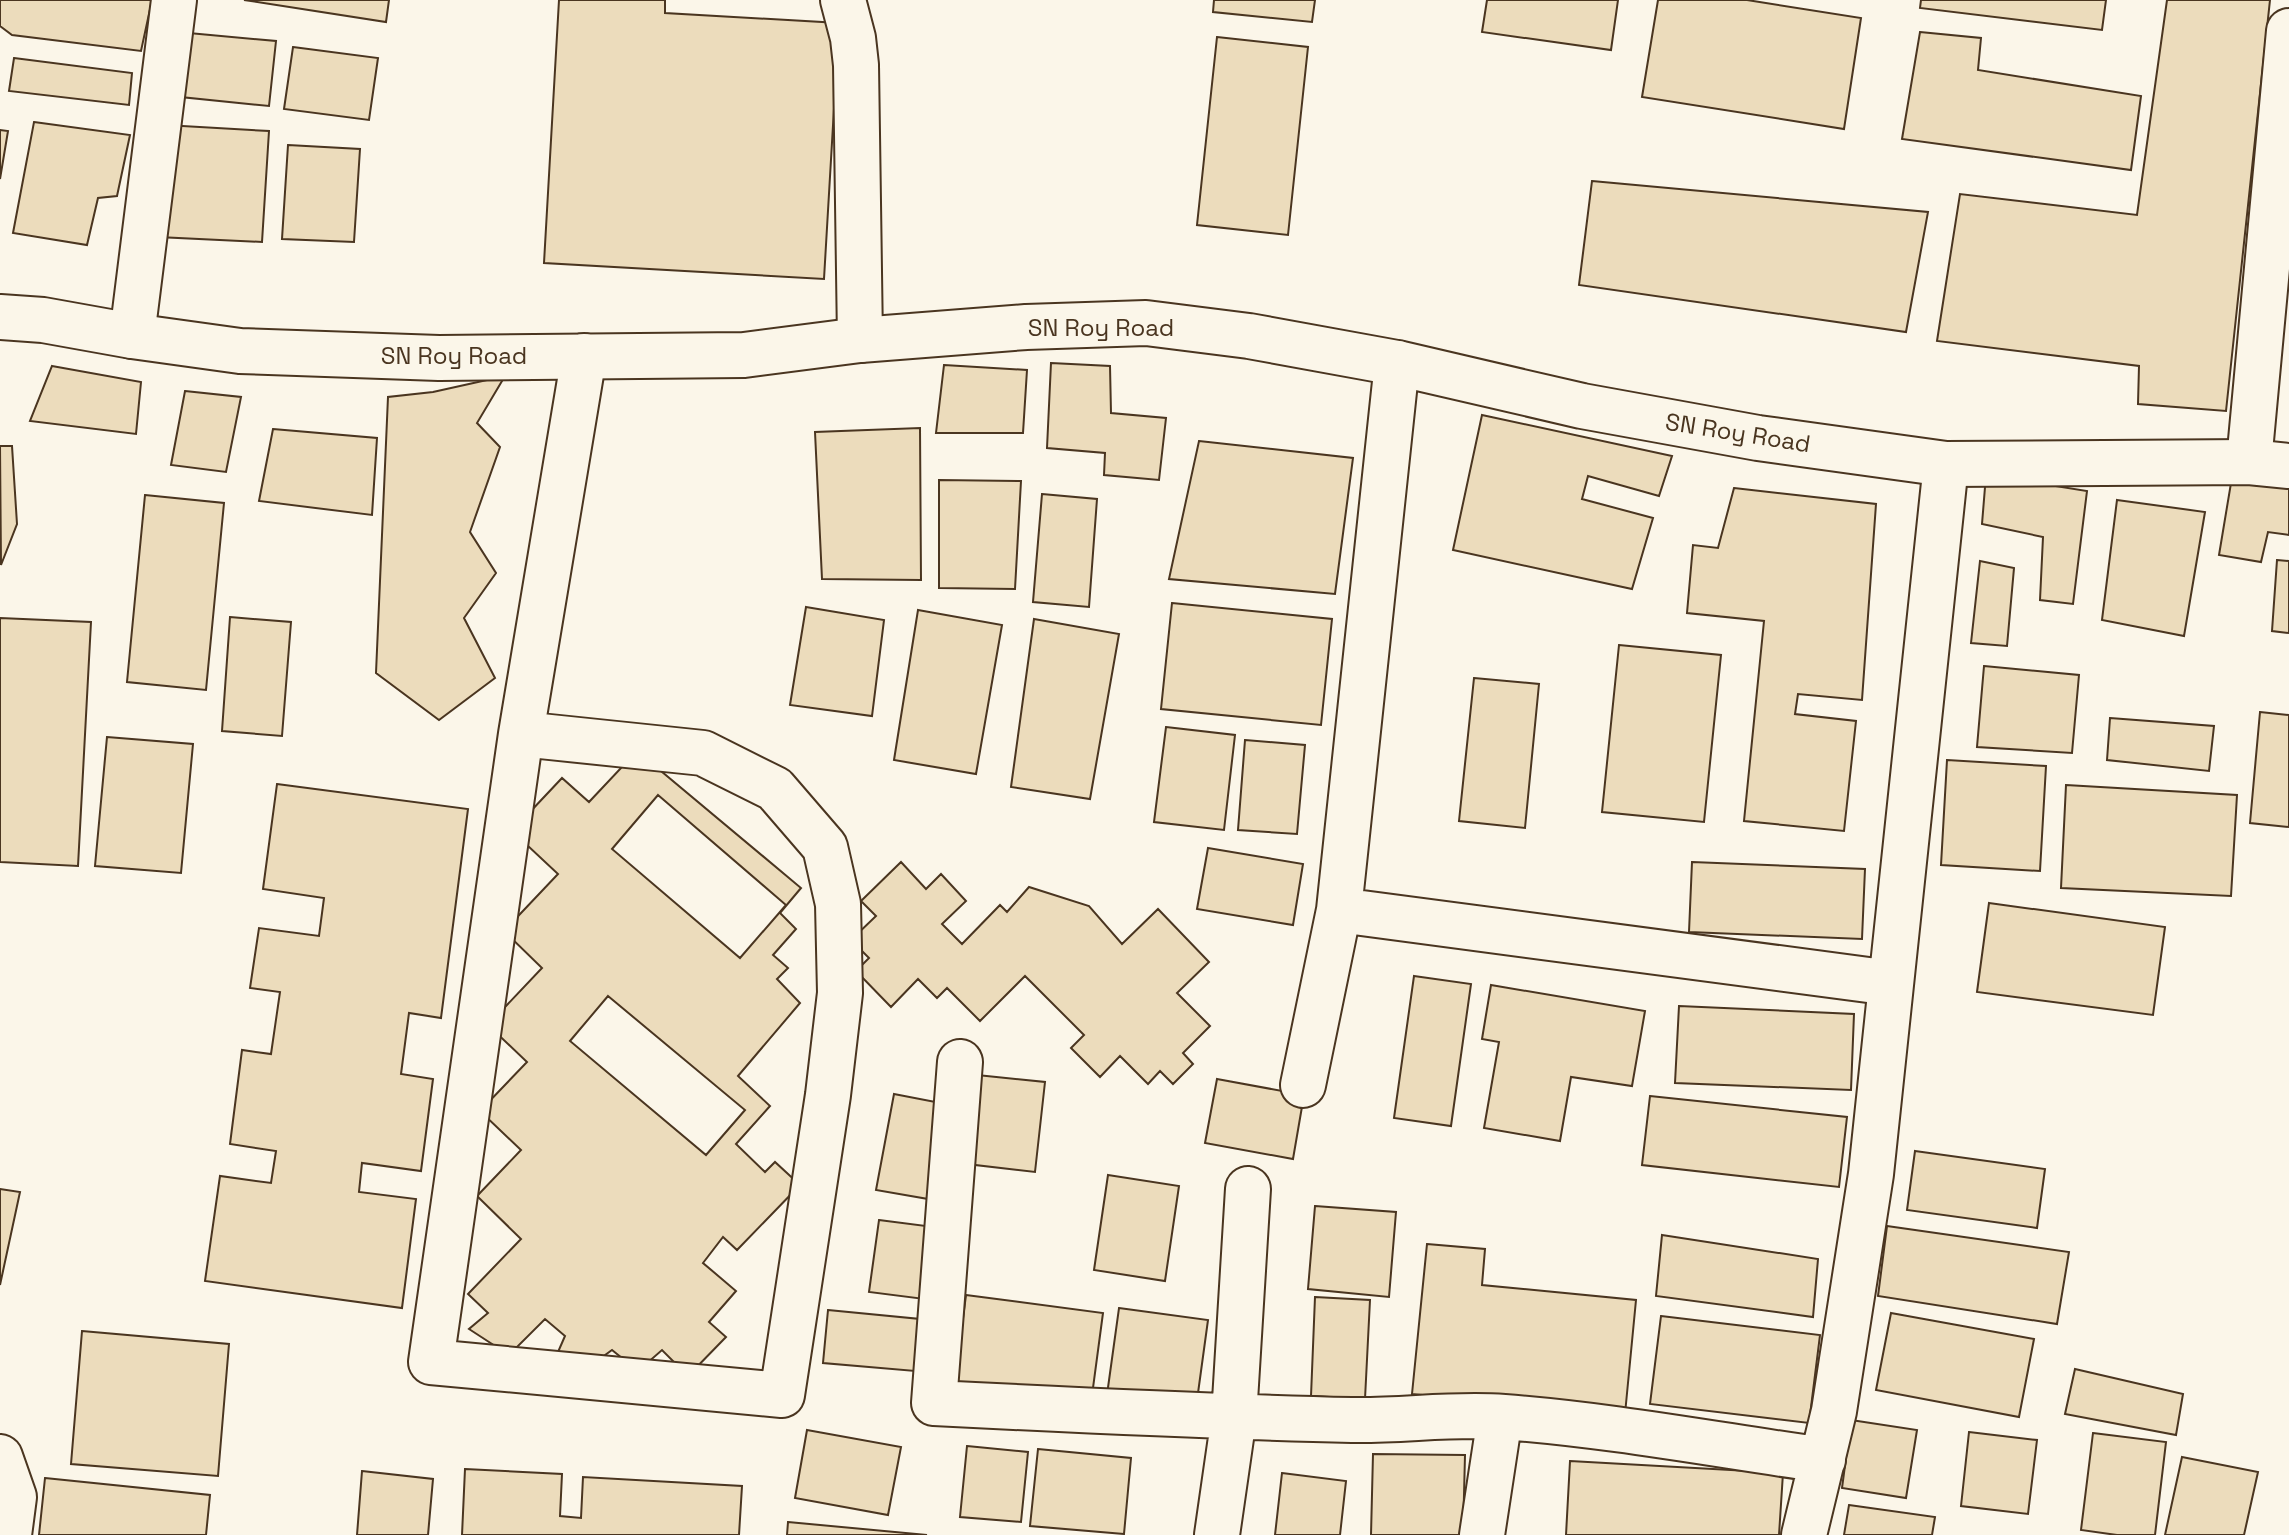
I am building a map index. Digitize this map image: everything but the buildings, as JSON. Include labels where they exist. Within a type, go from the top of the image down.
[{"type":"street","points":[[132,336],[174,0]]},
{"type":"street","points":[[843,0],[856,65],[860,340]]},
{"type":"street","points":[[2269,464],[2289,31]]},
{"type":"street","name":"SN Roy Road","points":[[0,317],[43,320],[240,351],[439,358],[744,355],[860,340],[1026,327],[1146,323],[1249,336],[1397,363],[1582,406],[1758,438],[1946,464],[2269,464]]},
{"type":"street","points":[[521,734],[703,753],[775,789],[825,847],[838,904],[840,993],[828,1095],[782,1395],[431,1362],[521,734],[584,356]]},
{"type":"street","points":[[1303,1085],[1339,910],[1397,363]]},
{"type":"street","points":[[1804,1535],[1834,1411],[1871,1174],[1946,464]]},
{"type":"street","points":[[1339,910],[1891,983]]},
{"type":"street","points":[[960,1062],[934,1403],[1382,1421],[1441,1416],[1500,1417],[1558,1422],[1823,1460]]},
{"type":"street","points":[[1217,1535],[1234,1417],[1248,1189]]},
{"type":"street","points":[[1482,1535],[1500,1417]]},
{"type":"street","points":[[0,1457],[14,1497],[9,1535]]}]
